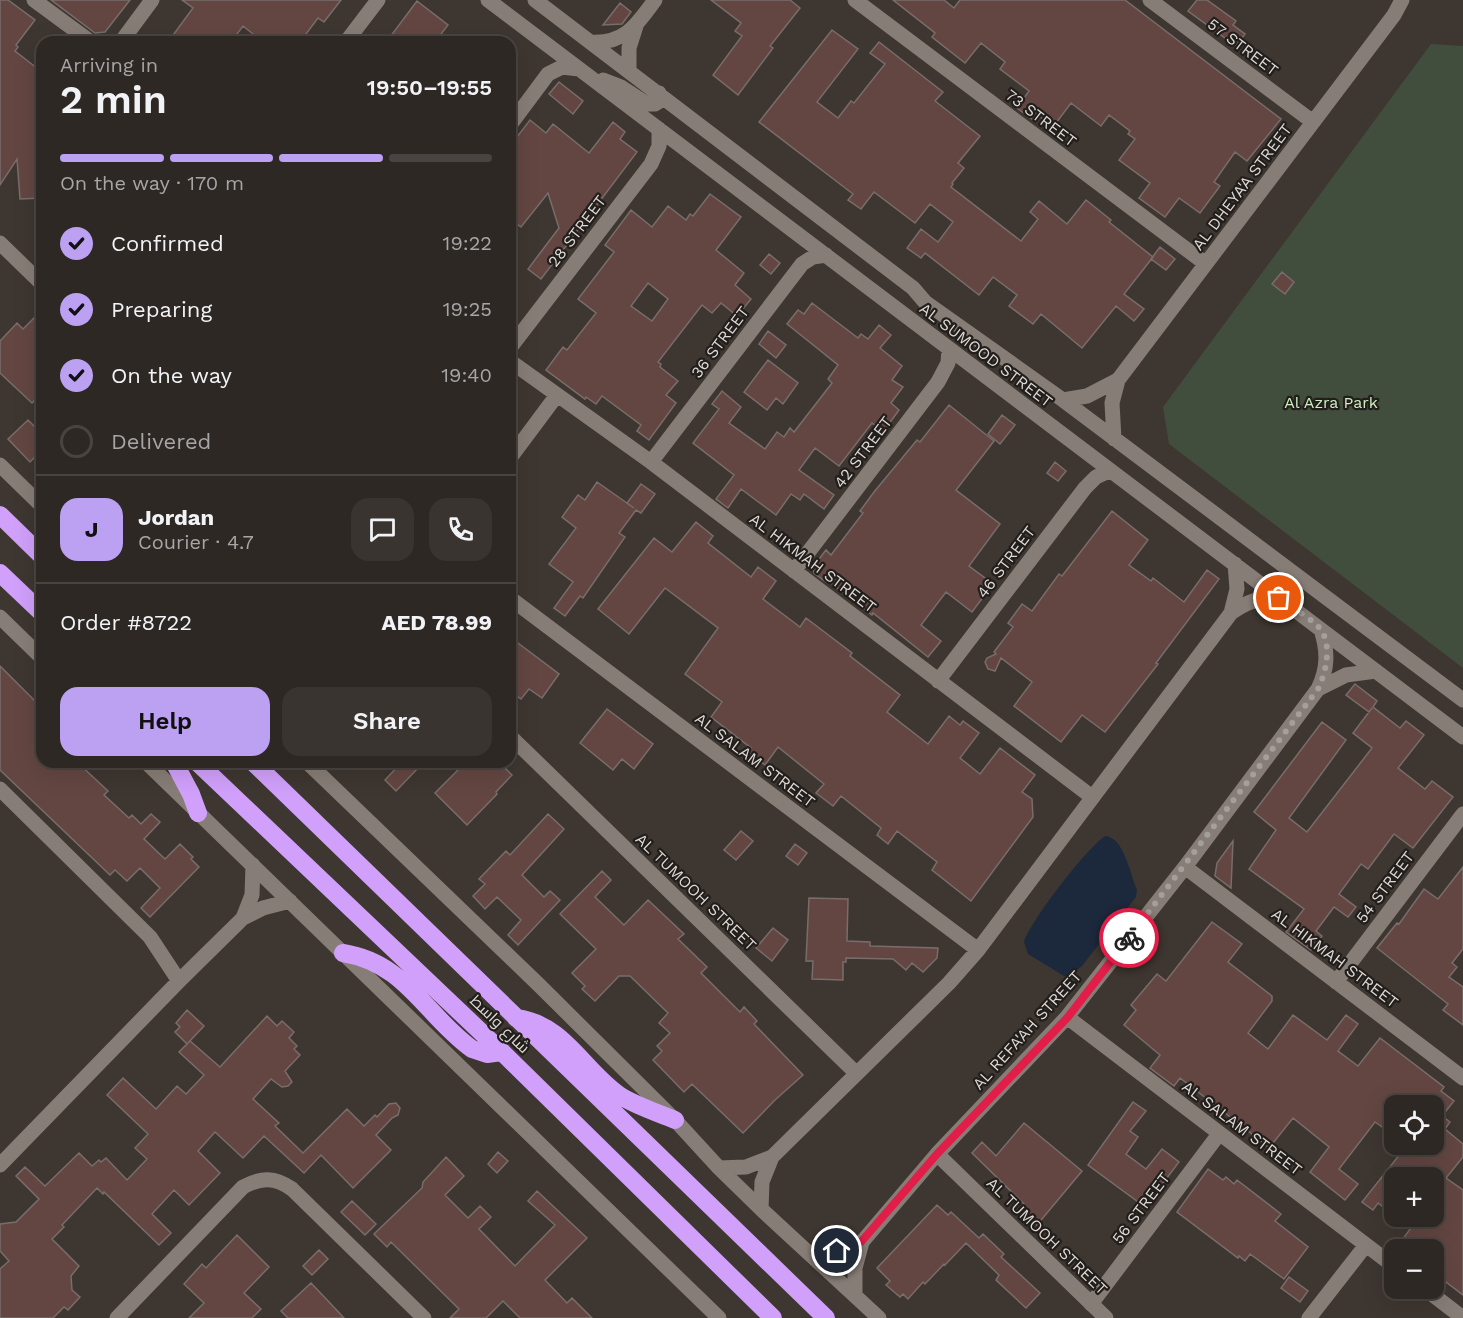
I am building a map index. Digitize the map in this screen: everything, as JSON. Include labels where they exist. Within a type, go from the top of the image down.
[{"type":"highway","points":[[0,515],[36,550]]},
{"type":"highway","points":[[0,573],[36,607]]},
{"type":"highway","points":[[177,768],[198,813]]},
{"type":"highway","name":"شارع واسط","points":[[203,768],[502,1052],[773,1318]]},
{"type":"highway","name":"شارع واسط","points":[[259,768],[826,1318]]},
{"type":"highway","points":[[343,953],[360,956],[387,968],[472,1049],[486,1054],[502,1052]]},
{"type":"highway","points":[[516,1018],[546,1027],[620,1095],[675,1120]]},
{"type":"street","points":[[34,0],[83,36]]},
{"type":"street","points":[[125,36],[152,0]]},
{"type":"street","points":[[351,36],[378,0]]},
{"type":"street","name":"AL SUMOOD STREET","points":[[488,0],[1463,737]]},
{"type":"street","name":"AL SUMOOD STREET","points":[[535,0],[913,288],[925,302],[1063,400],[1463,700]]},
{"type":"street","points":[[591,42],[611,41],[629,32],[655,0]]},
{"type":"street","name":"73 STREET","points":[[855,0],[1206,264]]},
{"type":"street","name":"57 STREET","points":[[1150,0],[1313,122]]},
{"type":"street","name":"AL DHEYA'A STREET","points":[[1114,439],[1112,403],[1118,380],[1394,15],[1402,0]]},
{"type":"street","name":"AL DHEYA'A STREET","points":[[1394,15],[1412,0]]},
{"type":"street","points":[[629,70],[629,48],[636,26]]},
{"type":"street","points":[[516,116],[548,74],[562,67],[605,80],[648,104],[655,105],[658,102],[659,93]]},
{"type":"street","name":"28 STREET","points":[[516,340],[651,164],[659,146],[660,129]]},
{"type":"street","points":[[0,243],[36,278]]},
{"type":"street","points":[[840,267],[853,255],[861,254],[925,302]]},
{"type":"street","name":"36 STREET","points":[[651,462],[802,264],[813,257],[826,255]]},
{"type":"street","name":"42 STREET","points":[[794,571],[938,382],[948,363],[949,349]]},
{"type":"street","name":"AL HIKMAH STREET","points":[[516,365],[651,462],[1092,797]]},
{"type":"street","name":"AL DHEYA'A STREET","points":[[1063,400],[1087,396],[1118,380]]},
{"type":"street","points":[[516,450],[557,395]]},
{"type":"street","points":[[0,465],[36,500]]},
{"type":"street","name":"46 STREET","points":[[938,681],[1085,488],[1096,477],[1109,471]]},
{"type":"street","points":[[1231,613],[1237,589],[1235,564]]},
{"type":"street","points":[[761,1209],[762,1182],[772,1157],[950,983],[978,950],[1231,613],[1259,599],[1279,598]]},
{"type":"street","name":"AL SALAM STREET","points":[[516,603],[978,950]]},
{"type":"street","points":[[0,617],[6,630],[36,653]]},
{"type":"street","name":"AL REFA'AH STREET","points":[[855,1294],[855,1268],[861,1242],[937,1154],[1068,1017],[1185,867],[1318,689],[1326,669],[1327,656],[1321,630]]},
{"type":"street","name":"AL REFA'AH STREET","points":[[1318,689],[1346,675],[1377,671]]},
{"type":"street","name":"AL TUMOOH STREET","points":[[516,742],[856,1073]]},
{"type":"street","points":[[152,768],[719,1318]]},
{"type":"street","points":[[313,768],[675,1120],[761,1209],[879,1318]]},
{"type":"street","points":[[0,789],[150,937],[179,981]]},
{"type":"street","name":"54 STREET","points":[[1335,982],[1463,814]]},
{"type":"street","points":[[243,918],[253,888],[253,865]]},
{"type":"street","name":"AL HIKMAH STREET","points":[[1185,867],[1463,1078]]},
{"type":"street","points":[[0,1165],[243,918],[263,908],[290,901]]},
{"type":"street","name":"AL SALAM STREET","points":[[1068,1017],[1384,1259]]},
{"type":"street","name":"56 STREET","points":[[1091,1304],[1219,1134]]},
{"type":"street","name":"AL TUMOOH STREET","points":[[937,1154],[1106,1318]]},
{"type":"street","points":[[719,1168],[746,1167],[772,1157]]},
{"type":"street","points":[[117,1318],[243,1187],[262,1179],[283,1183],[292,1189],[424,1318]]},
{"type":"street","points":[[811,1254],[837,1251],[861,1242]]},
{"type":"street","points":[[1310,1318],[1366,1245]]},
{"type":"street","points":[[698,1297],[699,1318]]},
{"type":"street","points":[[1438,1299],[1463,1318]]},
{"type":"green space","name":"Al Azra Park","points":[[1431,44],[1463,46],[1463,668],[1169,444],[1163,407]]},
{"type":"water","points":[[1105,836],[1112,838],[1122,849],[1137,890],[1136,897],[1082,966],[1069,976],[1064,976],[1028,954],[1024,942],[1037,918],[1060,886],[1085,855]]},
{"type":"building","points":[[0,0],[8,0],[35,20],[16,45],[18,47],[15,51],[36,67],[36,198],[20,199],[17,159],[0,185]]},
{"type":"building","points":[[51,0],[130,0],[105,32],[95,33]]},
{"type":"building","points":[[182,0],[341,0],[324,22],[318,18],[304,36],[256,36],[243,26],[236,36],[172,36],[193,8]]},
{"type":"building","points":[[711,0],[790,0],[800,8],[770,46],[773,48],[738,95],[713,75],[742,36],[735,31],[741,23]]},
{"type":"building","points":[[893,0],[944,0],[954,8],[960,0],[1125,0],[1281,119],[1247,161],[1235,152],[1214,182],[1220,186],[1200,213],[1179,198],[1165,217],[1139,198],[1150,183],[1119,160],[1135,139],[1128,134],[1130,131],[1109,115],[1101,126],[1071,103],[1053,127],[1040,117],[1036,122],[1017,108],[1029,91],[1000,69],[1005,62],[981,43],[965,63],[932,37],[935,33]]},
{"type":"building","points":[[1197,0],[1207,0],[1236,21],[1233,25],[1245,34],[1236,46],[1188,11]]},
{"type":"building","points":[[417,1],[448,25],[440,36],[391,36]]},
{"type":"building","points":[[620,3],[631,12],[622,24],[603,25]]},
{"type":"building","points":[[832,30],[858,49],[817,102],[838,118],[851,101],[854,103],[885,64],[870,53],[879,42],[943,92],[935,101],[980,136],[958,163],[964,168],[951,187],[1021,241],[1038,219],[1030,212],[1039,201],[1067,224],[1086,200],[1111,220],[1109,222],[1153,257],[1124,294],[1144,309],[1134,321],[1116,306],[1082,348],[1041,314],[1033,324],[1009,306],[1017,295],[993,277],[979,295],[925,253],[921,258],[907,248],[921,229],[938,242],[953,222],[930,204],[915,223],[874,192],[861,209],[848,200],[853,194],[759,122]]},
{"type":"building","points":[[559,82],[583,101],[573,114],[549,94]]},
{"type":"building","points":[[530,120],[546,133],[553,124],[589,153],[613,122],[625,132],[620,139],[637,152],[541,279],[528,269],[559,228],[548,193],[521,227],[516,225],[516,138]]},
{"type":"building","points":[[710,194],[741,217],[716,250],[744,273],[735,285],[751,299],[737,316],[721,303],[712,313],[702,305],[658,362],[661,364],[660,367],[678,381],[666,395],[676,403],[649,440],[637,431],[641,425],[602,396],[596,404],[586,397],[585,399],[546,370],[563,347],[567,350],[596,313],[578,299],[614,252],[605,245],[631,210],[652,227],[668,206],[686,220],[690,214],[693,216]],"holes":[[[648,283],[668,299],[652,321],[631,306]]]},
{"type":"building","points":[[1160,247],[1175,259],[1166,270],[1151,259]]},
{"type":"building","points":[[769,254],[780,263],[771,274],[760,265]]},
{"type":"building","points":[[1282,272],[1294,282],[1285,294],[1272,284]]},
{"type":"building","points":[[812,303],[858,338],[861,334],[868,339],[879,325],[891,335],[880,348],[902,366],[892,380],[903,387],[891,403],[899,410],[883,432],[872,423],[839,466],[815,448],[799,470],[834,495],[824,509],[804,494],[800,500],[791,494],[776,515],[741,489],[728,508],[716,499],[734,475],[693,443],[719,409],[712,404],[722,391],[741,407],[729,423],[765,449],[777,432],[784,437],[790,428],[794,432],[832,383],[828,379],[838,365],[787,324],[798,310],[804,314]]},
{"type":"building","points":[[36,316],[36,399],[32,403],[0,373],[0,341],[17,323],[23,329]]},
{"type":"building","points":[[768,331],[786,345],[776,358],[759,344]]},
{"type":"building","points":[[768,360],[798,383],[783,404],[776,398],[767,410],[744,392]]},
{"type":"building","points":[[949,405],[994,441],[956,490],[1000,524],[969,566],[993,584],[972,612],[946,592],[921,625],[941,641],[928,657],[873,613],[872,615],[827,580],[826,582],[814,573],[813,567],[826,550],[831,555],[863,513],[860,511],[874,492],[917,440],[920,442]]},
{"type":"building","points":[[1002,415],[1015,425],[1000,444],[988,434]]},
{"type":"building","points":[[28,420],[36,428],[36,456],[30,462],[8,439]]},
{"type":"building","points":[[1055,462],[1066,471],[1058,481],[1047,473]]},
{"type":"building","points":[[597,482],[634,508],[627,503],[641,484],[655,494],[641,513],[636,510],[619,533],[625,537],[583,598],[580,596],[565,616],[554,608],[573,582],[549,564],[576,528],[562,517],[578,495],[585,500]]},
{"type":"building","points":[[1112,511],[1148,540],[1129,565],[1151,581],[1153,578],[1184,602],[1207,570],[1219,579],[1156,663],[1158,664],[1105,732],[1082,715],[1061,742],[1014,706],[1032,682],[1001,658],[995,671],[988,669],[985,662],[987,658],[996,654],[994,652],[1013,627],[1008,623],[1022,604],[1032,611],[1059,574],[1062,576]]},
{"type":"building","points":[[696,522],[713,536],[708,543],[751,577],[758,567],[776,581],[763,599],[800,627],[806,618],[852,653],[850,656],[900,695],[887,712],[928,744],[949,716],[960,725],[963,721],[979,733],[960,758],[980,774],[1000,748],[1035,775],[1022,792],[1032,799],[1033,817],[971,901],[932,870],[937,862],[897,831],[888,844],[877,835],[881,828],[841,796],[833,806],[816,793],[824,784],[778,747],[765,765],[748,752],[751,748],[711,717],[722,702],[685,674],[718,628],[665,588],[629,634],[598,609],[654,538],[672,552]]},
{"type":"building","points":[[516,642],[559,674],[542,698],[529,689],[521,699],[516,695]]},
{"type":"building","points":[[0,666],[36,702],[36,768],[83,768],[108,791],[104,795],[129,818],[132,815],[141,824],[151,814],[160,822],[144,839],[165,859],[180,844],[199,867],[150,917],[141,908],[160,888],[140,868],[127,881],[115,870],[110,875],[0,770]]},
{"type":"building","points":[[1355,684],[1377,701],[1373,707],[1400,728],[1406,721],[1424,735],[1398,768],[1425,789],[1432,781],[1453,797],[1413,848],[1394,834],[1368,869],[1361,864],[1339,894],[1356,907],[1348,917],[1334,907],[1316,931],[1322,936],[1311,950],[1286,932],[1304,909],[1249,869],[1276,830],[1254,812],[1322,722],[1346,740],[1289,818],[1307,832],[1372,748],[1353,733],[1369,712],[1346,695]]},
{"type":"building","points":[[607,709],[653,744],[634,769],[622,759],[613,770],[580,743]]},
{"type":"building","points":[[396,768],[418,768],[396,791],[385,780]]},
{"type":"building","points":[[460,768],[505,768],[512,775],[467,825],[435,793]]},
{"type":"building","points":[[548,814],[564,829],[522,875],[544,897],[550,891],[560,900],[518,945],[508,935],[521,920],[497,897],[485,909],[473,896],[485,884],[479,879],[506,851],[510,855]]},
{"type":"building","points":[[741,831],[753,841],[736,860],[724,850]]},
{"type":"building","points":[[1233,841],[1231,888],[1215,876],[1217,863]]},
{"type":"building","points":[[795,844],[807,853],[798,865],[786,856]]},
{"type":"building","points":[[1463,867],[1463,949],[1452,963],[1457,967],[1449,977],[1463,987],[1463,1025],[1443,1010],[1448,1004],[1377,948],[1397,923],[1399,924],[1424,889],[1438,899]]},
{"type":"building","points":[[602,871],[611,880],[595,897],[624,925],[648,900],[684,934],[678,939],[707,967],[701,973],[740,1012],[744,1007],[757,1021],[754,1024],[803,1075],[743,1133],[692,1084],[684,1092],[653,1060],[662,1051],[657,1046],[670,1033],[659,1023],[668,1013],[630,976],[619,976],[595,1001],[582,989],[585,986],[572,973],[596,949],[560,914]]},
{"type":"building","points":[[809,898],[848,899],[847,941],[870,942],[870,946],[938,948],[937,958],[923,972],[912,963],[906,970],[893,959],[846,958],[846,962],[843,962],[843,980],[812,979],[813,961],[806,961]]},
{"type":"building","points":[[1212,922],[1242,944],[1228,962],[1272,996],[1272,1001],[1248,1033],[1268,1049],[1293,1015],[1327,1040],[1346,1015],[1358,1024],[1338,1051],[1358,1066],[1380,1038],[1444,1087],[1441,1091],[1454,1101],[1444,1114],[1444,1095],[1384,1095],[1384,1128],[1375,1122],[1339,1169],[1358,1184],[1345,1200],[1310,1172],[1329,1147],[1293,1118],[1269,1148],[1238,1126],[1239,1124],[1180,1078],[1174,1086],[1150,1068],[1160,1055],[1124,1025],[1136,1010],[1131,1005],[1157,974],[1166,981]]},
{"type":"building","points":[[773,928],[788,940],[772,961],[756,948]]},
{"type":"building","points":[[187,1010],[204,1026],[187,1044],[175,1032],[180,1027],[176,1023]]},
{"type":"building","points":[[267,1016],[277,1026],[282,1021],[294,1032],[289,1038],[297,1046],[294,1049],[300,1055],[285,1071],[292,1082],[288,1086],[282,1087],[271,1079],[253,1099],[279,1123],[275,1126],[303,1153],[347,1109],[364,1126],[375,1115],[377,1117],[389,1104],[396,1103],[400,1108],[398,1115],[392,1118],[376,1135],[391,1150],[353,1188],[321,1155],[304,1173],[264,1136],[243,1158],[215,1132],[198,1151],[220,1173],[189,1205],[174,1190],[152,1214],[171,1233],[159,1245],[97,1188],[52,1239],[79,1266],[71,1276],[72,1290],[80,1297],[68,1310],[64,1307],[53,1318],[0,1318],[0,1269],[9,1261],[0,1251],[0,1224],[16,1222],[39,1199],[16,1176],[25,1167],[45,1186],[79,1153],[92,1166],[106,1158],[127,1180],[147,1159],[135,1148],[148,1134],[107,1095],[123,1078],[156,1109],[177,1086],[186,1094],[204,1075],[179,1052],[190,1041],[220,1067]]},
{"type":"building","points":[[1133,1102],[1146,1111],[1130,1131],[1138,1137],[1126,1154],[1146,1169],[1162,1149],[1179,1162],[1145,1207],[1088,1165]]},
{"type":"building","points":[[1444,1118],[1450,1122],[1445,1129],[1463,1144],[1463,1157],[1446,1178],[1463,1190],[1463,1295],[1444,1281],[1444,1239],[1403,1239],[1410,1227],[1444,1227],[1444,1167],[1390,1167],[1399,1155],[1444,1155]]},
{"type":"building","points":[[1024,1123],[1082,1171],[1037,1225],[1020,1210],[1024,1204],[972,1153],[982,1142],[996,1156]]},
{"type":"building","points":[[498,1152],[508,1161],[497,1173],[488,1164]]},
{"type":"building","points":[[446,1157],[464,1176],[445,1195],[468,1218],[480,1206],[491,1217],[479,1229],[515,1266],[555,1225],[528,1201],[537,1191],[587,1238],[545,1280],[567,1303],[572,1298],[592,1318],[520,1318],[503,1301],[486,1318],[450,1318],[459,1309],[391,1242],[387,1247],[374,1234],[422,1188],[423,1182]]},
{"type":"building","points":[[1208,1169],[1223,1180],[1226,1177],[1234,1184],[1237,1180],[1281,1214],[1275,1221],[1308,1247],[1284,1279],[1250,1254],[1245,1261],[1239,1256],[1238,1258],[1177,1212]]},
{"type":"building","points":[[1384,1174],[1384,1208],[1378,1203],[1373,1210],[1362,1202]]},
{"type":"building","points":[[352,1201],[376,1224],[365,1235],[341,1212]]},
{"type":"building","points":[[937,1205],[948,1215],[951,1212],[979,1238],[983,1234],[1004,1254],[1001,1257],[1040,1293],[1026,1308],[996,1280],[999,1275],[966,1243],[925,1284],[923,1282],[908,1299],[903,1294],[900,1297],[886,1285],[890,1281],[877,1268]]},
{"type":"building","points":[[237,1235],[269,1267],[244,1293],[261,1309],[252,1318],[189,1318],[204,1303],[184,1284],[202,1264],[206,1268]]},
{"type":"building","points":[[319,1250],[328,1259],[312,1275],[303,1266]]},
{"type":"building","points":[[1289,1277],[1308,1291],[1300,1302],[1281,1288]]},
{"type":"building","points":[[311,1283],[344,1318],[288,1318],[281,1311]]},
{"type":"way so far","points":[[1129,938],[1185,867],[1322,681],[1327,656],[1321,630],[1279,598]]},
{"type":"route","points":[[837,1251],[861,1242],[937,1154],[1068,1017],[1129,938]]}]
